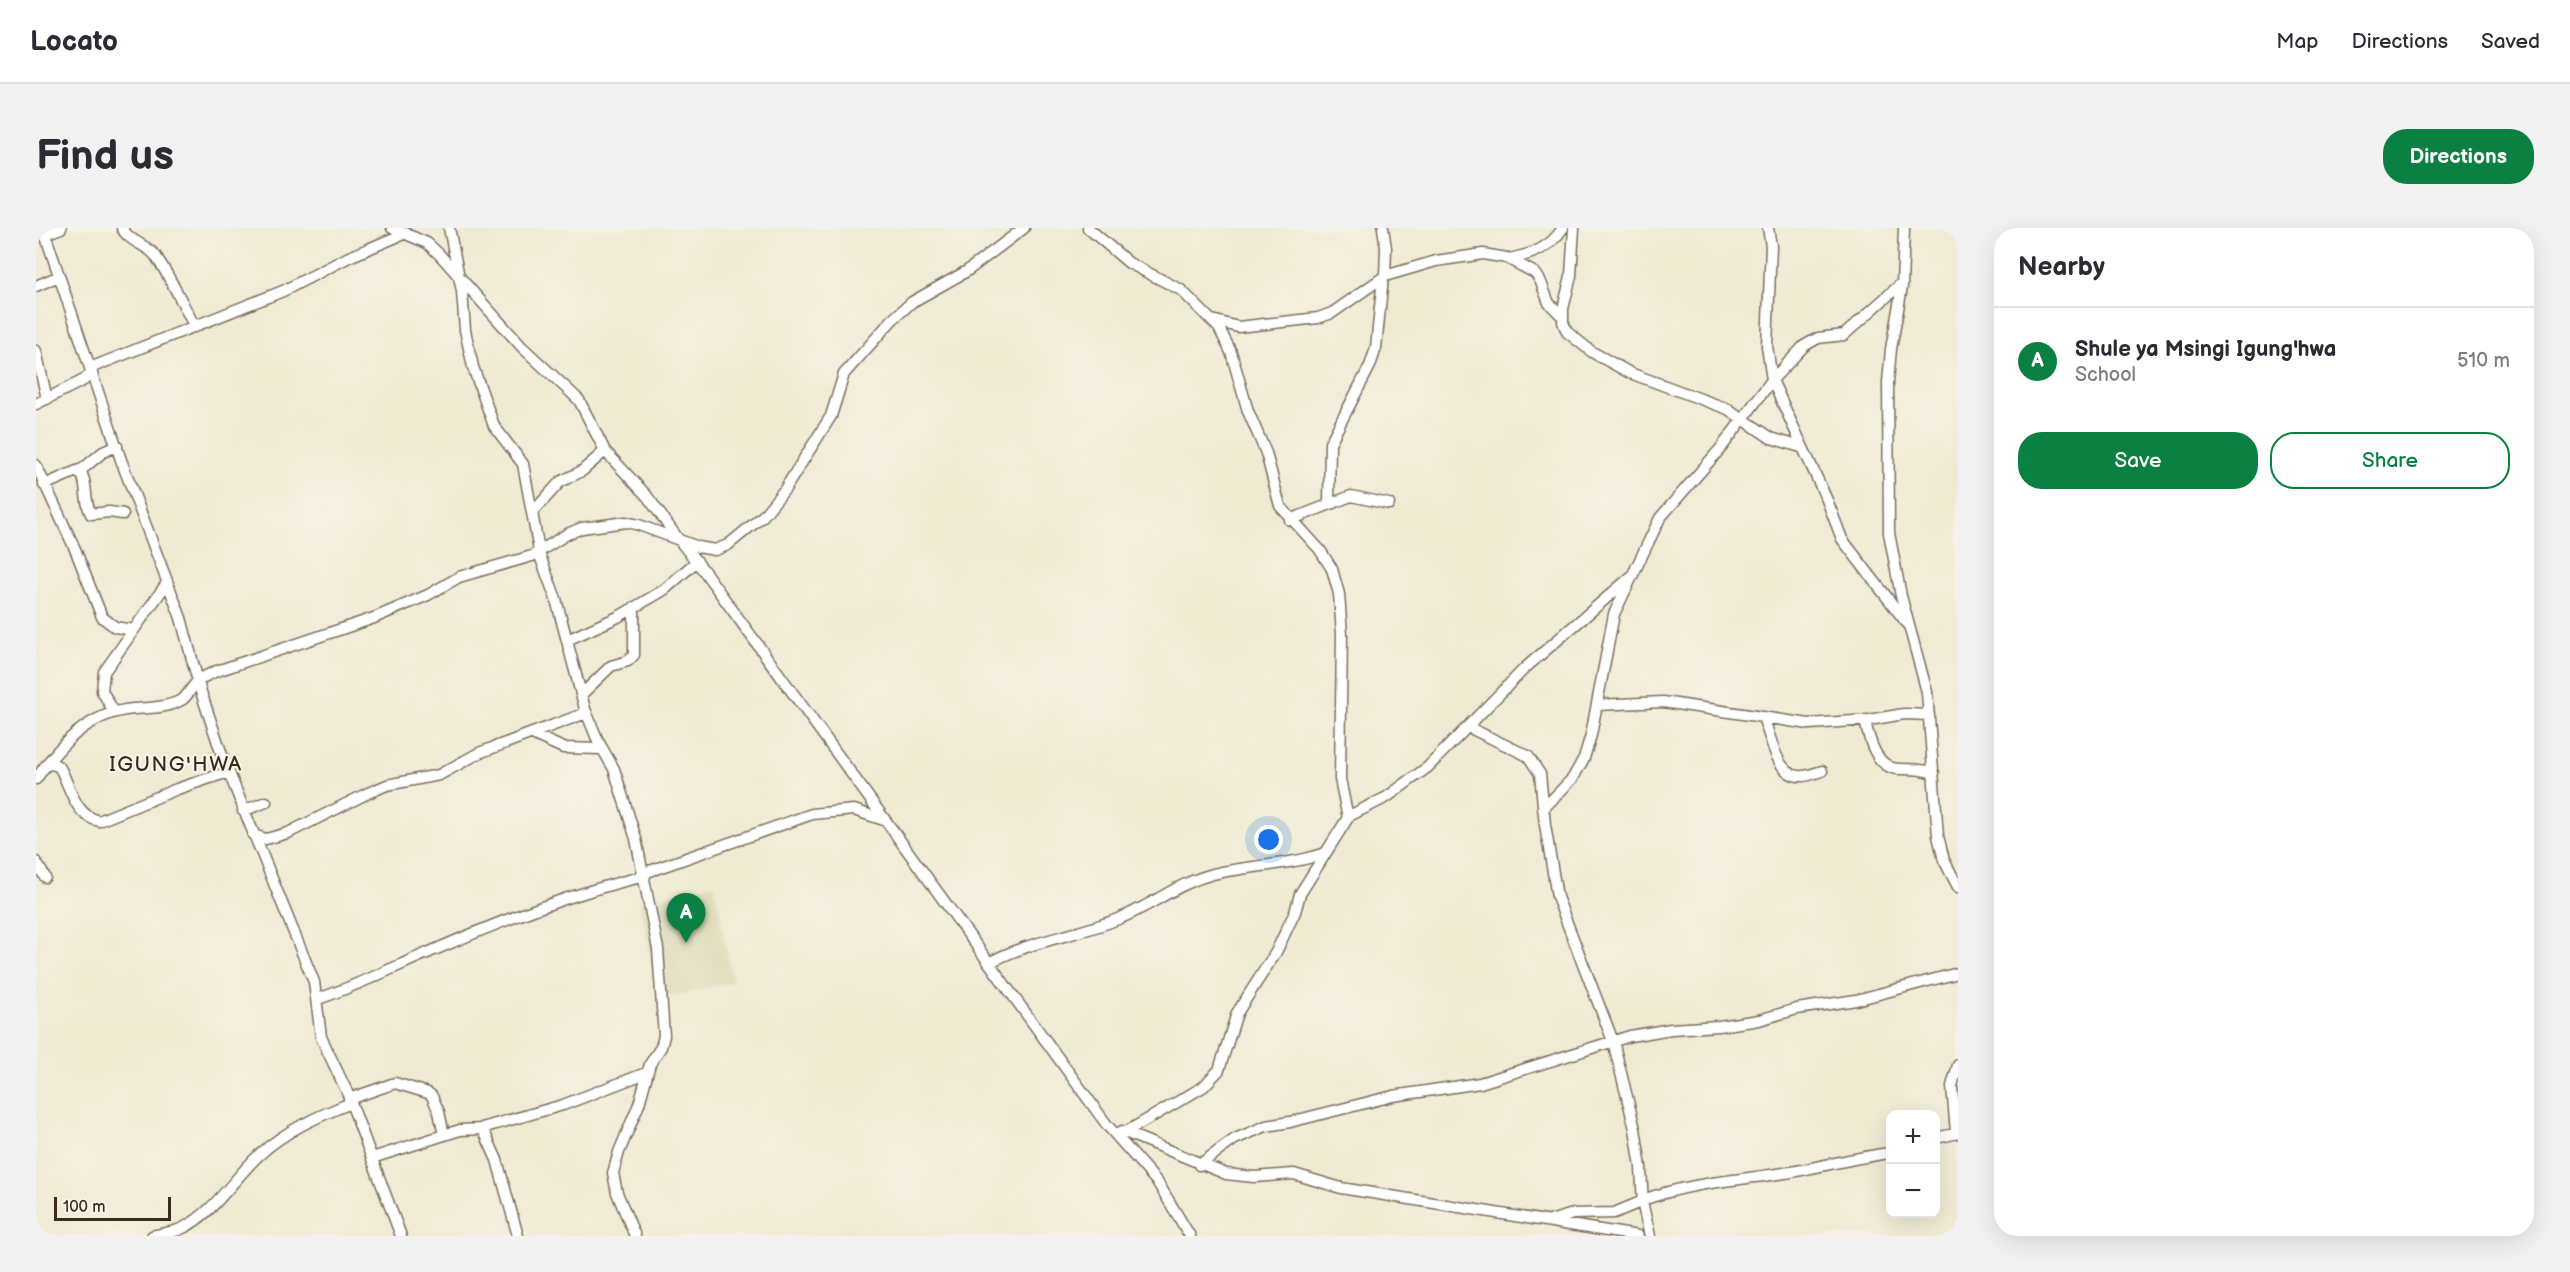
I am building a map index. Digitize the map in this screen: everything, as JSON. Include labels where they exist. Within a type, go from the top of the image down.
[{"type":"street","points":[[61,228],[44,231],[117,446],[191,647],[198,680],[228,772],[306,960],[318,999],[321,1037],[350,1101],[401,1236]]},
{"type":"street","points":[[122,228],[125,234],[154,254],[173,283],[195,327]]},
{"type":"street","points":[[392,228],[427,243],[522,347],[579,400],[605,452],[647,496],[697,561],[1107,1125],[1158,1183],[1190,1236]]},
{"type":"street","points":[[449,228],[472,367],[494,426],[523,464],[540,552],[586,713],[618,779],[644,875],[658,949],[664,1036],[661,1047],[646,1073],[639,1104],[615,1161],[613,1173],[617,1193],[635,1236]]},
{"type":"street","points":[[36,779],[41,764],[78,730],[114,712],[147,709],[183,699],[198,680],[261,655],[289,649],[374,618],[428,595],[459,577],[540,552],[567,534],[609,523],[639,525],[709,550],[720,549],[763,516],[785,489],[835,409],[844,374],[892,320],[912,302],[967,271],[1024,228]]},
{"type":"street","points":[[1088,228],[1129,263],[1181,290],[1211,320],[1231,351],[1248,411],[1266,453],[1276,495],[1290,520],[1328,561],[1339,594],[1342,634],[1340,779],[1348,818]]},
{"type":"street","points":[[1329,504],[1330,443],[1370,366],[1376,348],[1386,248],[1383,228]]},
{"type":"street","points":[[1509,259],[1541,250],[1553,241],[1563,228]]},
{"type":"street","points":[[1574,228],[1571,276],[1563,317],[1567,332],[1602,358],[1630,373],[1728,410],[1771,438],[1801,447]]},
{"type":"street","points":[[1768,228],[1771,246],[1767,346],[1772,380],[1827,500],[1842,539],[1909,624]]},
{"type":"street","points":[[1904,228],[1902,282],[1888,382],[1889,532],[1892,559],[1923,672],[1929,715],[1938,836],[1944,860],[1958,887]]},
{"type":"street","points":[[36,404],[84,380],[91,370],[295,285],[349,256],[406,233]]},
{"type":"street","points":[[1211,320],[1238,327],[1318,318],[1332,313],[1384,277],[1436,261],[1484,254],[1509,259],[1538,276],[1549,303],[1563,317]]},
{"type":"street","points":[[36,286],[59,276]]},
{"type":"street","points":[[1543,809],[1573,778],[1584,758],[1597,705],[1614,614],[1660,518],[1721,448],[1772,380],[1804,346],[1818,338],[1844,335],[1902,282]]},
{"type":"street","points":[[36,351],[47,399]]},
{"type":"street","points":[[41,485],[80,471],[103,452],[117,446]]},
{"type":"street","points":[[533,512],[560,482],[582,471],[605,452]]},
{"type":"street","points":[[36,465],[41,485],[75,549],[102,617],[115,627],[133,630]]},
{"type":"street","points":[[80,471],[83,475],[86,503],[91,514],[109,512],[123,514]]},
{"type":"street","points":[[1290,520],[1351,496],[1389,504]]},
{"type":"street","points":[[567,640],[668,588],[697,561]]},
{"type":"street","points":[[1126,1132],[1203,1088],[1219,1070],[1237,1013],[1276,952],[1295,912],[1300,894],[1348,818],[1428,767],[1525,668],[1632,576]]},
{"type":"street","points":[[114,712],[105,700],[101,682],[111,658],[167,583]]},
{"type":"street","points":[[581,695],[611,666],[628,661],[634,655],[634,607]]},
{"type":"street","points":[[1597,705],[1664,702],[1809,724],[1865,721],[1904,714],[1929,715]]},
{"type":"street","points":[[253,835],[266,839],[288,832],[387,785],[439,775],[469,757],[586,713]]},
{"type":"street","points":[[1763,718],[1773,748],[1788,771],[1800,777],[1822,771]]},
{"type":"street","points":[[1865,721],[1873,746],[1884,763],[1896,769],[1923,770],[1934,773]]},
{"type":"street","points":[[1468,727],[1508,745],[1535,763],[1544,785],[1543,809],[1557,897],[1613,1041],[1635,1129],[1643,1201],[1650,1236]]},
{"type":"street","points":[[532,734],[563,748],[602,749]]},
{"type":"street","points":[[41,764],[56,765],[60,768],[80,810],[90,818],[99,821],[177,789],[228,772]]},
{"type":"street","points":[[243,811],[266,802]]},
{"type":"street","points":[[318,999],[361,984],[451,942],[561,900],[644,875],[812,814],[854,810],[885,820]]},
{"type":"street","points":[[988,963],[1014,951],[1122,918],[1179,885],[1220,873],[1325,853]]},
{"type":"street","points":[[36,862],[45,877]]},
{"type":"street","points":[[1199,1165],[1235,1139],[1260,1128],[1393,1096],[1480,1083],[1613,1041],[1671,1029],[1719,1026],[1759,1020],[1797,1009],[1830,1006],[1958,973]]},
{"type":"street","points":[[372,1158],[470,1128],[482,1128],[582,1098],[646,1073]]},
{"type":"street","points":[[1940,1137],[1957,1133],[1952,1086],[1957,1073]]},
{"type":"street","points":[[152,1236],[186,1227],[212,1205],[273,1143],[310,1119],[395,1083],[432,1096],[439,1112],[444,1136]]},
{"type":"street","points":[[1107,1125],[1199,1165],[1241,1177],[1294,1174],[1341,1188],[1638,1236]]},
{"type":"street","points":[[482,1128],[497,1160],[518,1236]]},
{"type":"street","points":[[1549,1222],[1566,1215],[1614,1213],[1690,1186],[1795,1172],[1847,1158],[1886,1153]]},
{"type":"shaded area","points":[[714,884],[733,982],[658,1000],[640,902]]},
{"type":"place","name":"Shule ya Msingi Igung'hwa","points":[[686,943]]},
{"type":"district","name":"IGUNG'HWA","points":[[176,764]]}]
